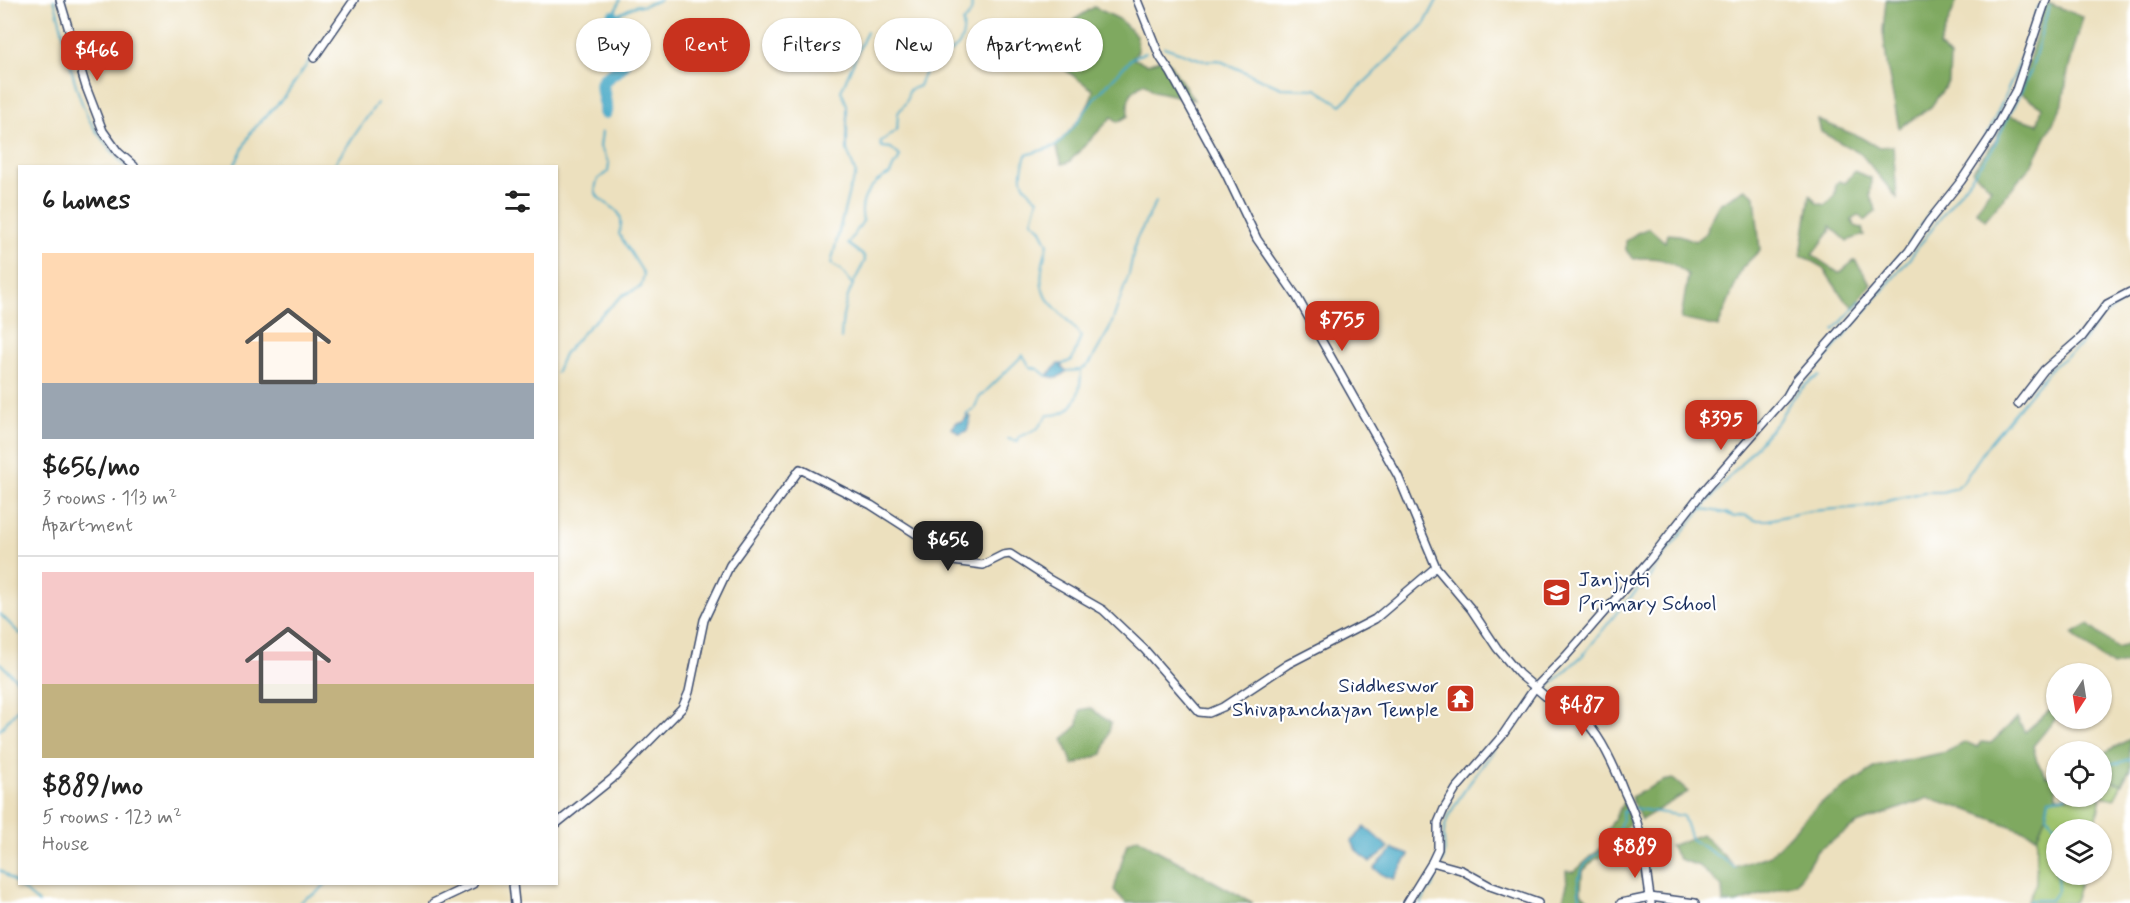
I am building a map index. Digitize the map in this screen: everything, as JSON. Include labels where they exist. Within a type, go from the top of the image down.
[{"type":"street","points":[[60,0],[86,87],[103,131],[118,152],[133,165]]},
{"type":"street","points":[[314,58],[354,0]]},
{"type":"street","points":[[1137,0],[1160,57],[1226,174],[1257,239],[1297,297],[1398,476],[1436,567],[1471,609],[1497,648],[1519,674],[1551,701],[1557,702],[1581,717],[1602,742],[1635,816],[1644,852],[1650,900]]},
{"type":"street","points":[[1407,903],[1438,849],[1438,823],[1443,809],[1456,789],[1502,736],[1534,689],[1566,656],[1651,558],[1701,494],[1909,251],[1929,221],[1961,181],[1991,136],[2016,90],[2046,0]]},
{"type":"street","points":[[2018,404],[2044,370],[2082,337],[2107,304],[2130,292]]},
{"type":"street","points":[[558,822],[612,779],[682,708],[689,692],[704,620],[729,565],[800,469],[872,505],[924,538],[953,561],[983,565],[1010,554],[1103,610],[1145,651],[1199,712],[1209,713],[1223,707],[1288,664],[1375,619],[1436,567]]},
{"type":"street","points":[[1432,862],[1461,870],[1490,886],[1538,903]]},
{"type":"street","points":[[433,903],[471,885]]},
{"type":"street","points":[[513,885],[515,903]]},
{"type":"street","points":[[1621,903],[1650,900],[1695,903]]},
{"type":"green space","points":[[1886,0],[1957,0],[1939,46],[1950,57],[1949,81],[1931,107],[1899,128],[1883,31]]},
{"type":"green space","points":[[2045,2],[2083,17],[2068,71],[2063,103],[2033,163],[1985,220],[1976,211],[1991,188],[1972,171],[1995,141],[2007,115],[2038,124],[2042,107],[2020,93]]},
{"type":"green space","points":[[1094,7],[1119,19],[1136,35],[1138,51],[1132,58],[1147,64],[1166,58],[1194,100],[1154,91],[1144,83],[1130,97],[1128,116],[1118,122],[1112,117],[1069,162],[1062,164],[1056,146],[1084,112],[1093,90],[1068,72],[1103,72],[1103,18],[1077,18]]},
{"type":"green space","points":[[1818,120],[1860,137],[1877,147],[1893,146],[1897,198],[1861,154],[1821,132]]},
{"type":"green space","points":[[1855,171],[1871,178],[1870,196],[1876,211],[1865,221],[1858,215],[1851,219],[1855,226],[1862,228],[1864,235],[1847,241],[1830,226],[1830,232],[1812,255],[1839,273],[1855,260],[1871,284],[1854,307],[1844,299],[1822,267],[1801,255],[1810,195],[1817,203],[1825,205],[1835,195],[1835,185],[1839,181],[1845,183]]},
{"type":"green space","points":[[1745,189],[1755,196],[1760,250],[1742,268],[1718,327],[1681,319],[1688,275],[1675,265],[1662,260],[1633,259],[1626,250],[1626,241],[1649,228],[1665,242],[1667,234],[1679,235],[1695,241],[1707,232],[1709,222],[1719,204]]},
{"type":"green space","points":[[2088,625],[2117,648],[2130,644],[2130,662],[2112,666],[2112,663],[2108,663],[2072,634]]},
{"type":"green space","points":[[1090,708],[1111,723],[1103,754],[1073,765],[1063,739],[1078,725],[1080,710]]},
{"type":"green space","points":[[2046,714],[2047,729],[2033,746],[2037,762],[2046,776],[2048,807],[2037,836],[1928,798],[1857,824],[1817,851],[1797,883],[1736,903],[1723,903],[1722,887],[1699,866],[1679,859],[1670,846],[1702,834],[1735,867],[1770,855],[1818,805],[1876,767],[1946,752],[1966,742],[1977,747],[1981,742],[1991,743],[2017,718],[2025,732]]},
{"type":"green space","points":[[2130,739],[2130,769],[2122,784],[2112,782],[2112,749]]},
{"type":"green space","points":[[1673,779],[1688,792],[1641,820],[1631,797],[1663,781]]},
{"type":"green space","points":[[2112,782],[2122,784],[2114,799],[2112,798]]},
{"type":"green space","points":[[1624,801],[1630,822],[1610,850],[1595,859],[1582,872],[1581,893],[1593,903],[1562,903],[1567,885],[1566,871],[1574,872],[1604,845],[1601,836],[1609,828]]},
{"type":"green space","points":[[2048,807],[2099,807],[2097,819],[2046,819],[2046,885],[2079,885],[2073,903],[2026,903],[2036,883],[2037,836]]},
{"type":"green space","points":[[1138,838],[1253,903],[1126,903],[1114,890],[1127,843]]},
{"type":"water","points":[[1058,364],[1063,364],[1061,367],[1067,371],[1057,378],[1047,376]]},
{"type":"water","points":[[966,415],[971,417],[967,431],[960,434],[952,428],[957,422],[962,422],[968,416]]},
{"type":"water","points":[[1365,827],[1389,848],[1370,862],[1356,850],[1352,841]]},
{"type":"water","points":[[1393,849],[1409,855],[1394,879],[1374,868]]},
{"type":"waterway","points":[[54,0],[76,85],[86,113],[99,134],[124,165]]},
{"type":"waterway","points":[[613,17],[620,0]]},
{"type":"waterway","points":[[613,17],[637,5],[642,6],[660,0]]},
{"type":"waterway","points":[[841,339],[847,298],[865,261],[864,256],[848,244],[863,221],[864,199],[877,182],[890,174],[900,156],[891,148],[882,147],[880,142],[897,130],[898,113],[906,102],[909,90],[919,86],[933,59],[941,53],[955,49],[960,43],[963,35],[963,22],[970,15],[971,0]]},
{"type":"waterway","points":[[1164,47],[1205,61],[1218,60],[1281,88],[1316,89],[1341,105],[1424,25],[1437,0]]},
{"type":"waterway","points":[[1817,368],[1910,258],[1992,150],[2031,71],[2049,6]]},
{"type":"waterway","points":[[1908,244],[1947,189],[1969,163],[1991,127],[2018,67],[2038,7]]},
{"type":"waterway","points":[[605,112],[604,80],[622,66],[624,59],[614,28],[613,17]]},
{"type":"waterway","points":[[852,284],[840,269],[831,264],[849,191],[856,174],[847,150],[847,105],[841,91],[867,31]]},
{"type":"waterway","points":[[1063,364],[1072,360],[1081,336],[1052,305],[1042,288],[1041,277],[1048,244],[1040,228],[1032,221],[1038,199],[1027,189],[1022,180],[1024,162],[1026,155],[1056,146],[1073,128],[1094,99],[1132,58],[1146,52]]},
{"type":"waterway","points":[[234,165],[251,132],[286,95],[312,57]]},
{"type":"waterway","points":[[334,165],[377,103]]},
{"type":"waterway","points":[[558,368],[564,354],[589,326],[623,295],[641,287],[644,274],[619,234],[621,224],[619,214],[596,194],[595,187],[598,179],[608,172],[609,163],[600,147],[602,132]]},
{"type":"waterway","points":[[1067,371],[1081,370],[1090,363],[1110,328],[1129,274],[1136,240],[1156,202]]},
{"type":"waterway","points":[[1888,270],[1902,253]]},
{"type":"waterway","points":[[1703,509],[1726,513],[1734,517],[1744,515],[1755,520],[1768,520],[1810,511],[1864,507],[1924,492],[1942,492],[1956,488],[1963,482],[1990,442],[2052,367],[2079,347],[2102,316],[2130,298]]},
{"type":"waterway","points":[[1834,330],[1861,301]]},
{"type":"waterway","points":[[966,415],[974,409],[979,398],[1023,355],[1030,367],[1038,369],[1047,376]]},
{"type":"waterway","points":[[1008,439],[1018,441],[1019,437],[1037,429],[1048,415],[1065,412],[1075,402],[1078,395],[1081,370]]},
{"type":"waterway","points":[[1547,688],[1583,655],[1622,606],[1650,577],[1657,564],[1694,518],[1779,420],[1796,395],[1819,376]]},
{"type":"waterway","points":[[0,614],[18,632]]},
{"type":"waterway","points":[[0,663],[18,681]]},
{"type":"waterway","points":[[1514,724],[1538,697]]},
{"type":"waterway","points":[[0,730],[18,708]]},
{"type":"waterway","points":[[1442,863],[1444,831],[1449,816],[1494,750]]},
{"type":"waterway","points":[[2112,763],[2130,759]]},
{"type":"waterway","points":[[2048,807],[2046,815],[2049,819]]},
{"type":"waterway","points":[[1577,903],[1580,898],[1578,884],[1580,873],[1586,863],[1612,843],[1618,832],[1623,812],[1632,808],[1683,816],[1691,839],[1735,867]]},
{"type":"waterway","points":[[1421,903],[1433,887],[1437,869]]},
{"type":"waterway","points":[[0,870],[39,903]]},
{"type":"waterway","points":[[299,903],[325,885]]},
{"type":"waterway","points":[[2028,903],[2030,900],[2051,900],[2058,890],[2058,885]]},
{"type":"place","name":"Janjyoti Primary School","points":[[1557,592]]},
{"type":"place","name":"Siddheswor Shivapanchayan Temple","points":[[1460,698]]}]
